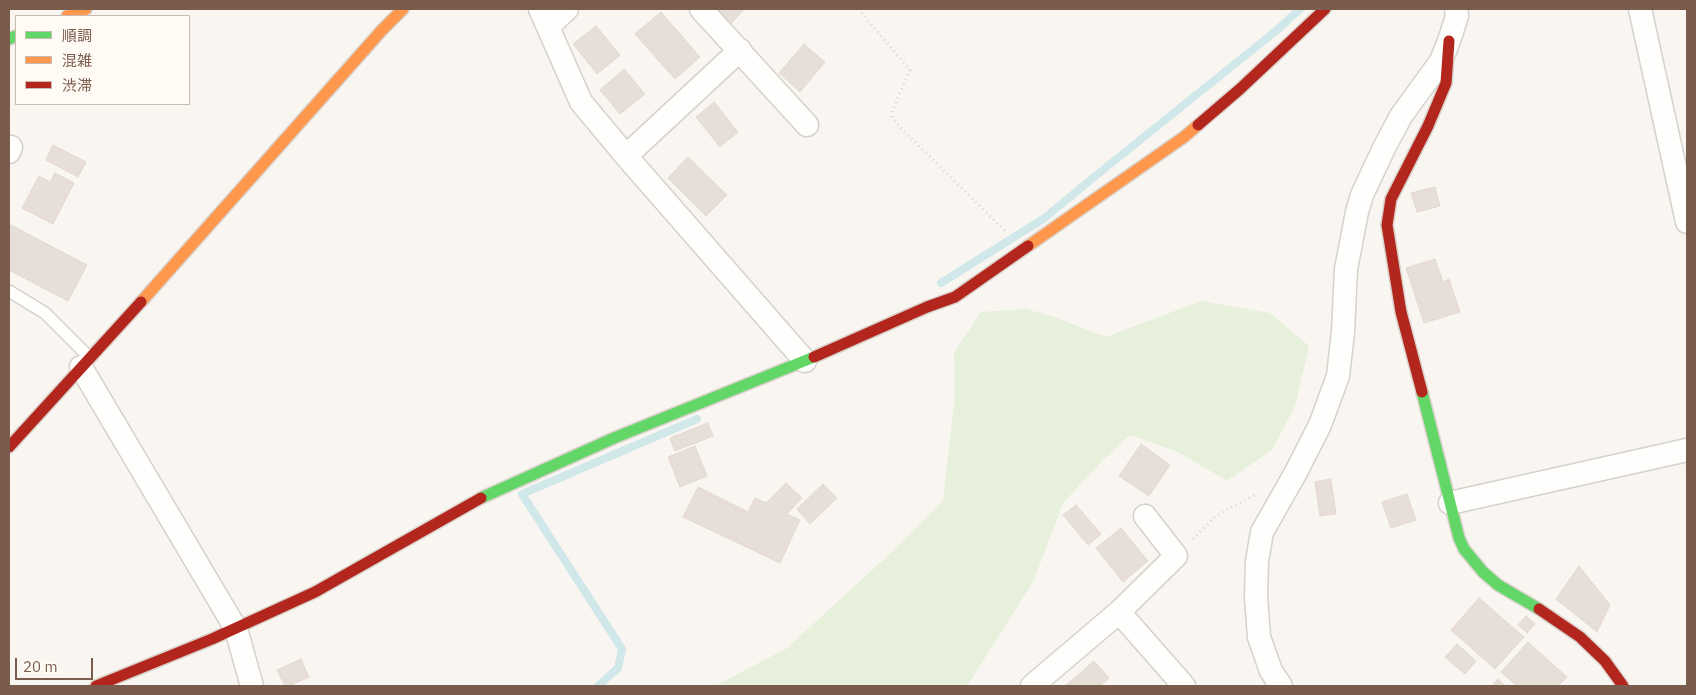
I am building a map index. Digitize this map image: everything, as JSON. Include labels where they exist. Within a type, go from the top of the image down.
[{"type":"main road","points":[[70,15],[86,9]]},
{"type":"main road","points":[[9,447],[382,30],[403,9]]},
{"type":"main road","points":[[96,686],[236,629],[315,592],[492,492],[614,438],[805,361],[927,307],[955,297],[1184,137],[1240,89],[1325,9]]},
{"type":"main road","points":[[1450,42],[1446,83],[1428,126],[1390,199],[1388,225],[1402,312],[1459,538],[1464,549],[1483,572],[1498,584],[1580,637],[1605,661],[1622,686]]},
{"type":"street","points":[[567,9],[544,17],[581,102],[805,361]]},
{"type":"street","points":[[701,9],[808,125]]},
{"type":"street","points":[[1281,686],[1271,671],[1259,637],[1256,579],[1262,532],[1320,425],[1338,376],[1343,332],[1346,269],[1355,219],[1362,195],[1401,116],[1441,61],[1450,42],[1457,16],[1456,9]]},
{"type":"street","points":[[1640,9],[1687,222]]},
{"type":"street","points":[[626,156],[740,50]]},
{"type":"street","points":[[85,363],[236,629],[252,686]]},
{"type":"street","points":[[1450,503],[1687,450]]},
{"type":"street","points":[[1032,686],[1118,612],[1176,556],[1145,516]]},
{"type":"street","points":[[1118,612],[1184,686]]},
{"type":"lane","points":[[9,291],[45,313],[85,363]]},
{"type":"path","points":[[858,9],[910,70],[892,111],[892,117],[1003,228]]},
{"type":"path","points":[[1176,556],[1217,515],[1260,492]]},
{"type":"green space","points":[[1201,301],[1270,313],[1309,346],[1295,406],[1272,450],[1227,481],[1176,451],[1130,435],[1102,461],[1063,503],[1033,582],[967,686],[715,686],[787,648],[894,550],[943,501],[955,396],[954,353],[981,312],[1026,309],[1054,317],[1106,337]]},
{"type":"building","points":[[710,9],[744,9],[729,26]]},
{"type":"building","points":[[661,12],[700,57],[675,79],[635,34]]},
{"type":"building","points":[[596,26],[620,55],[597,74],[573,44]]},
{"type":"building","points":[[804,44],[825,62],[800,92],[779,73]]},
{"type":"building","points":[[624,69],[645,94],[620,114],[600,90]]},
{"type":"building","points":[[714,102],[738,132],[720,147],[696,117]]},
{"type":"building","points":[[53,145],[86,162],[78,177],[46,160]]},
{"type":"building","points":[[688,157],[727,195],[706,216],[668,178]]},
{"type":"building","points":[[55,173],[74,183],[53,224],[22,208],[39,176],[50,182]]},
{"type":"building","points":[[1435,187],[1440,206],[1417,212],[1411,193]]},
{"type":"building","points":[[9,224],[87,265],[68,301],[9,270]]},
{"type":"building","points":[[1435,259],[1443,282],[1449,279],[1460,312],[1424,323],[1406,268]]},
{"type":"building","points":[[708,423],[713,436],[675,451],[670,438]]},
{"type":"building","points":[[1141,444],[1170,465],[1149,496],[1119,476]]},
{"type":"building","points":[[695,446],[707,476],[680,487],[668,457]]},
{"type":"building","points":[[1331,479],[1336,514],[1320,516],[1315,482]]},
{"type":"building","points":[[786,483],[802,498],[787,514],[800,520],[780,563],[683,517],[698,487],[748,512],[755,498],[766,503]]},
{"type":"building","points":[[823,484],[837,498],[810,524],[797,509]]},
{"type":"building","points":[[1407,494],[1416,520],[1391,528],[1382,502]]},
{"type":"building","points":[[1076,505],[1101,534],[1088,545],[1063,515]]},
{"type":"building","points":[[1121,528],[1148,561],[1123,582],[1096,548]]},
{"type":"building","points":[[1579,566],[1610,605],[1597,632],[1556,599]]},
{"type":"building","points":[[1479,598],[1524,637],[1495,669],[1451,630]]},
{"type":"building","points":[[1526,616],[1535,624],[1527,633],[1518,625]]},
{"type":"building","points":[[1528,642],[1567,677],[1558,686],[1517,686],[1501,672]]},
{"type":"building","points":[[1457,644],[1476,661],[1465,674],[1445,657]]},
{"type":"building","points":[[301,659],[309,677],[285,686],[277,670]]},
{"type":"building","points":[[1094,661],[1109,678],[1100,686],[1065,686]]},
{"type":"building","points":[[1498,679],[1505,686],[1492,686]]},
{"type":"waterway","points":[[941,283],[1043,219],[1277,30],[1300,9]]},
{"type":"waterway","points":[[598,686],[618,668],[622,649],[522,494],[697,419]]},
{"type":"traffic: fast","points":[[9,39],[15,36]]},
{"type":"traffic: fast","points":[[481,498],[614,438],[814,357]]},
{"type":"traffic: fast","points":[[1422,392],[1459,538],[1464,549],[1483,572],[1498,585],[1539,609]]},
{"type":"traffic: slow","points":[[70,15],[86,9]]},
{"type":"traffic: slow","points":[[141,302],[382,30],[403,9]]},
{"type":"traffic: slow","points":[[1028,246],[1184,137],[1198,125]]},
{"type":"traffic: jam","points":[[1198,125],[1240,89],[1325,9]]},
{"type":"traffic: jam","points":[[1422,392],[1401,312],[1387,225],[1391,199],[1428,126],[1446,83],[1449,41]]},
{"type":"traffic: jam","points":[[814,357],[927,307],[955,297],[1028,246]]},
{"type":"traffic: jam","points":[[9,447],[141,302]]},
{"type":"traffic: jam","points":[[96,686],[212,639],[315,592],[481,498]]},
{"type":"traffic: jam","points":[[1539,609],[1580,637],[1605,661],[1623,686]]}]
